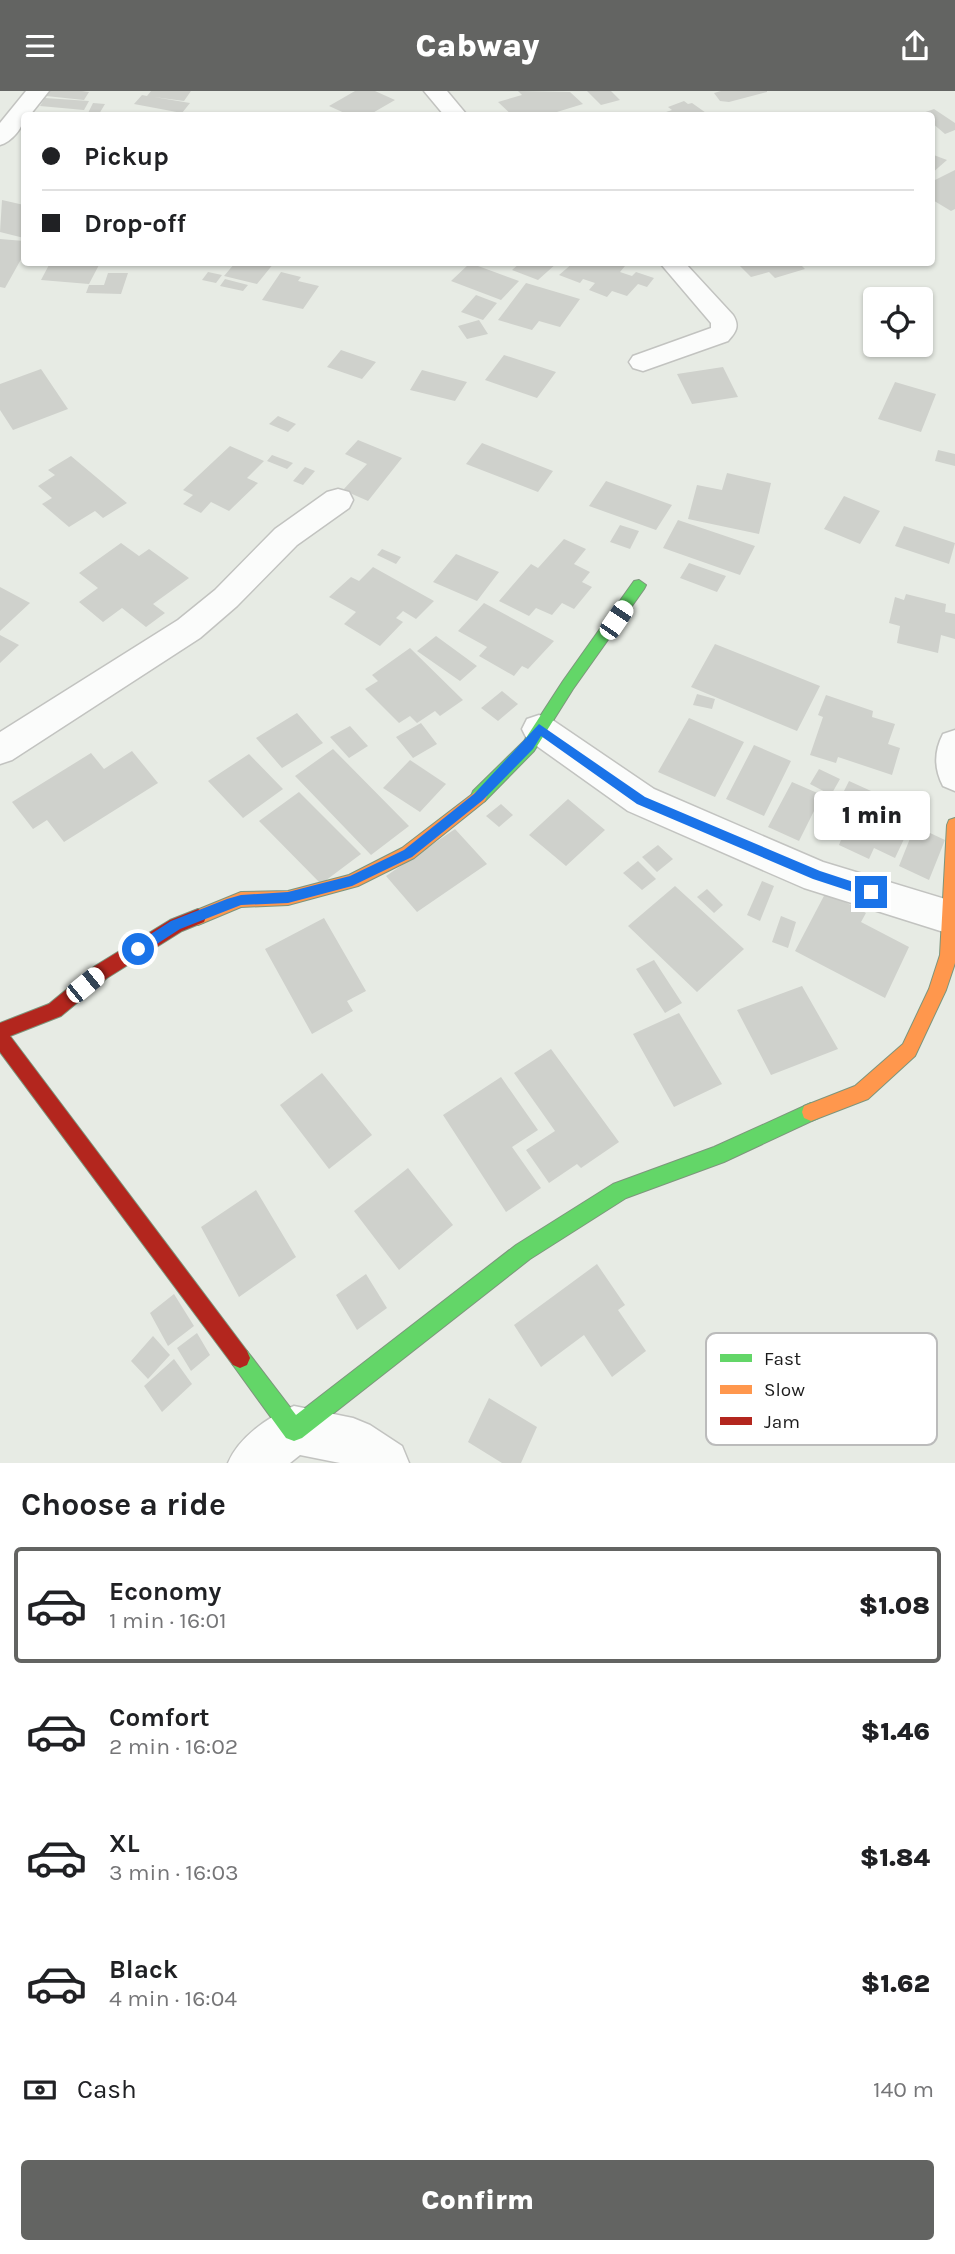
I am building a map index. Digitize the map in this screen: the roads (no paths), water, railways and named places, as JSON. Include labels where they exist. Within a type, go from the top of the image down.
[{"type":"street","points":[[0,138],[38,91]]},
{"type":"street","points":[[435,91],[453,112]]},
{"type":"street","points":[[643,362],[719,335],[724,329],[724,321],[675,266]]},
{"type":"street","points":[[0,750],[188,629],[226,598],[286,537],[338,500]]},
{"type":"street","points":[[385,1463],[353,1442],[294,1430],[0,1035],[55,1010],[101,972],[176,925],[241,900],[288,898],[352,881],[408,853],[478,797],[529,745],[639,585]]},
{"type":"street","points":[[539,729],[641,800],[817,876],[950,917]]},
{"type":"street","points":[[955,744],[955,776]]},
{"type":"street","points":[[252,1463],[523,1252],[620,1191],[717,1155],[790,1120],[861,1093],[909,1050],[937,990],[949,955],[955,825]]}]
